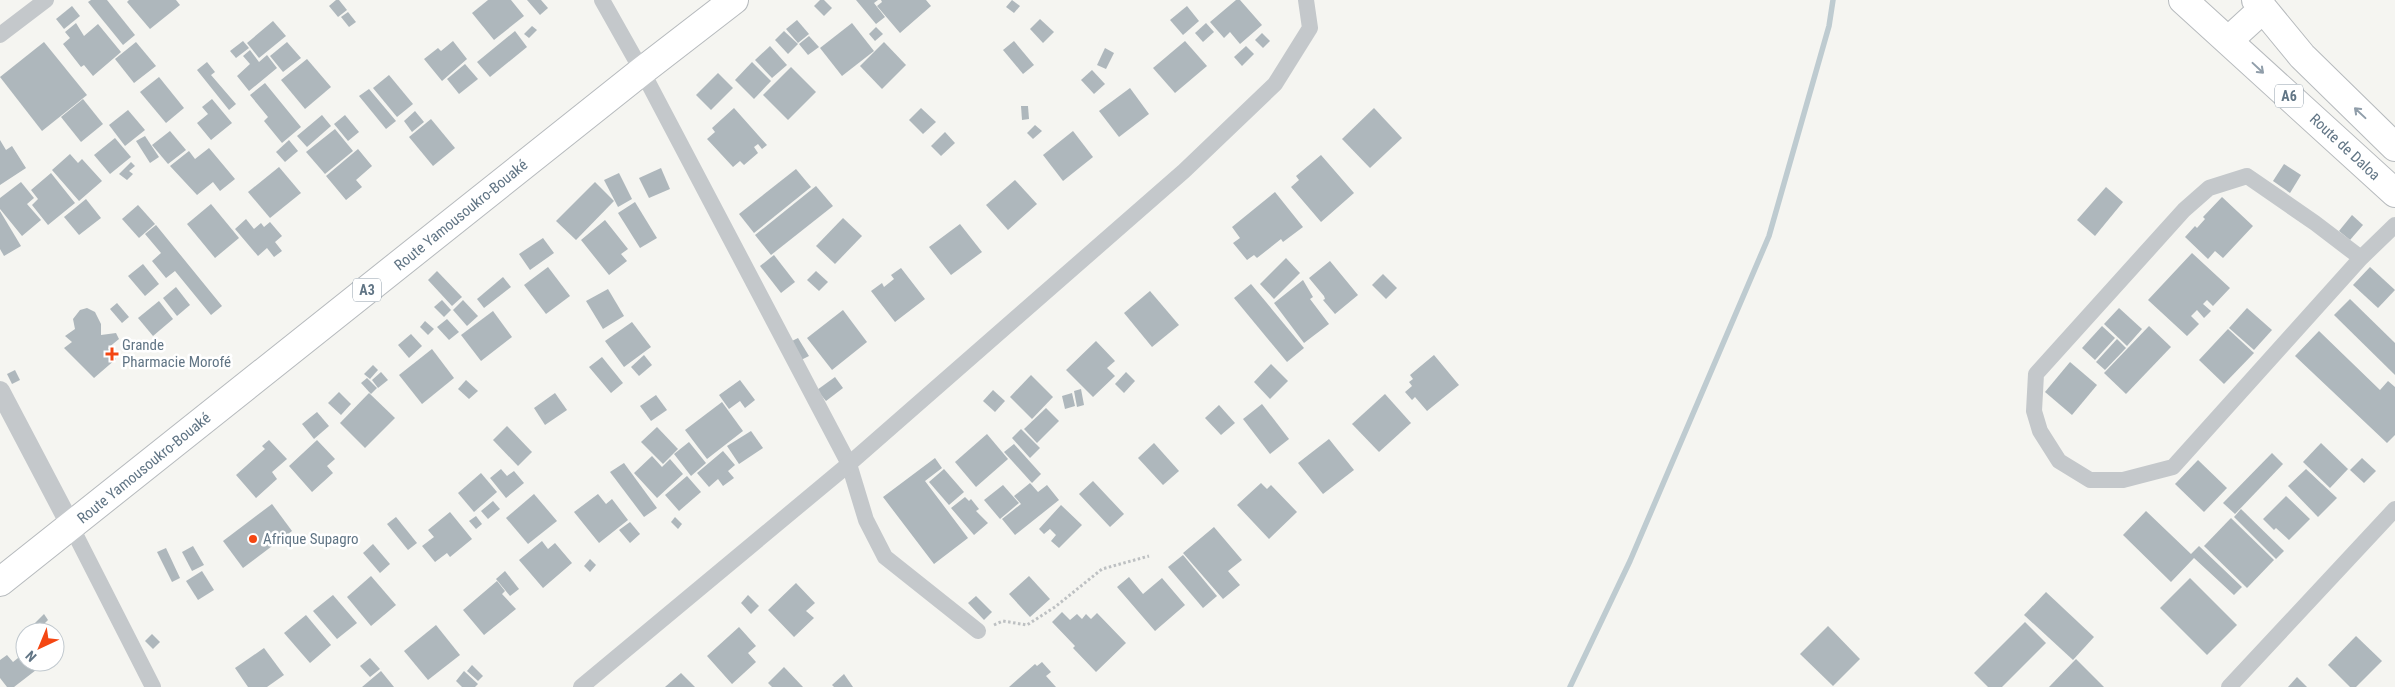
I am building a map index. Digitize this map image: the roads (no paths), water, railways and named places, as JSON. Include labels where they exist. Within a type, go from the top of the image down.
[{"type":"highway","name":"Route Yamousoukro-Bouaké","points":[[0,582],[642,71],[734,0]]},
{"type":"highway","name":"Route de Daloa","points":[[2183,0],[2395,193]]},
{"type":"highway","points":[[2228,40],[2264,3]]},
{"type":"highway","name":"A6","points":[[2264,3],[2302,56],[2395,147]]},
{"type":"street","points":[[0,35],[46,0]]},
{"type":"street","points":[[602,0],[642,71],[849,464],[866,520],[885,556],[978,631]]},
{"type":"street","points":[[581,687],[849,464],[1184,171],[1275,84],[1310,28],[1306,0]]},
{"type":"street","points":[[2360,258],[2315,223],[2247,176],[2209,188],[2184,210],[2036,374],[2034,411],[2040,431],[2059,461],[2090,480],[2124,480],[2172,466],[2360,258],[2395,224]]},
{"type":"street","points":[[0,391],[153,687]]},
{"type":"street","points":[[2229,687],[2395,509]]},
{"type":"waterway","points":[[1570,687],[1630,561],[1769,236],[1829,26],[1833,0]]},
{"type":"place","name":"Grande Pharmacie Morofé","points":[[112,354]]},
{"type":"place","name":"Afrique Supagro","points":[[253,539]]}]
